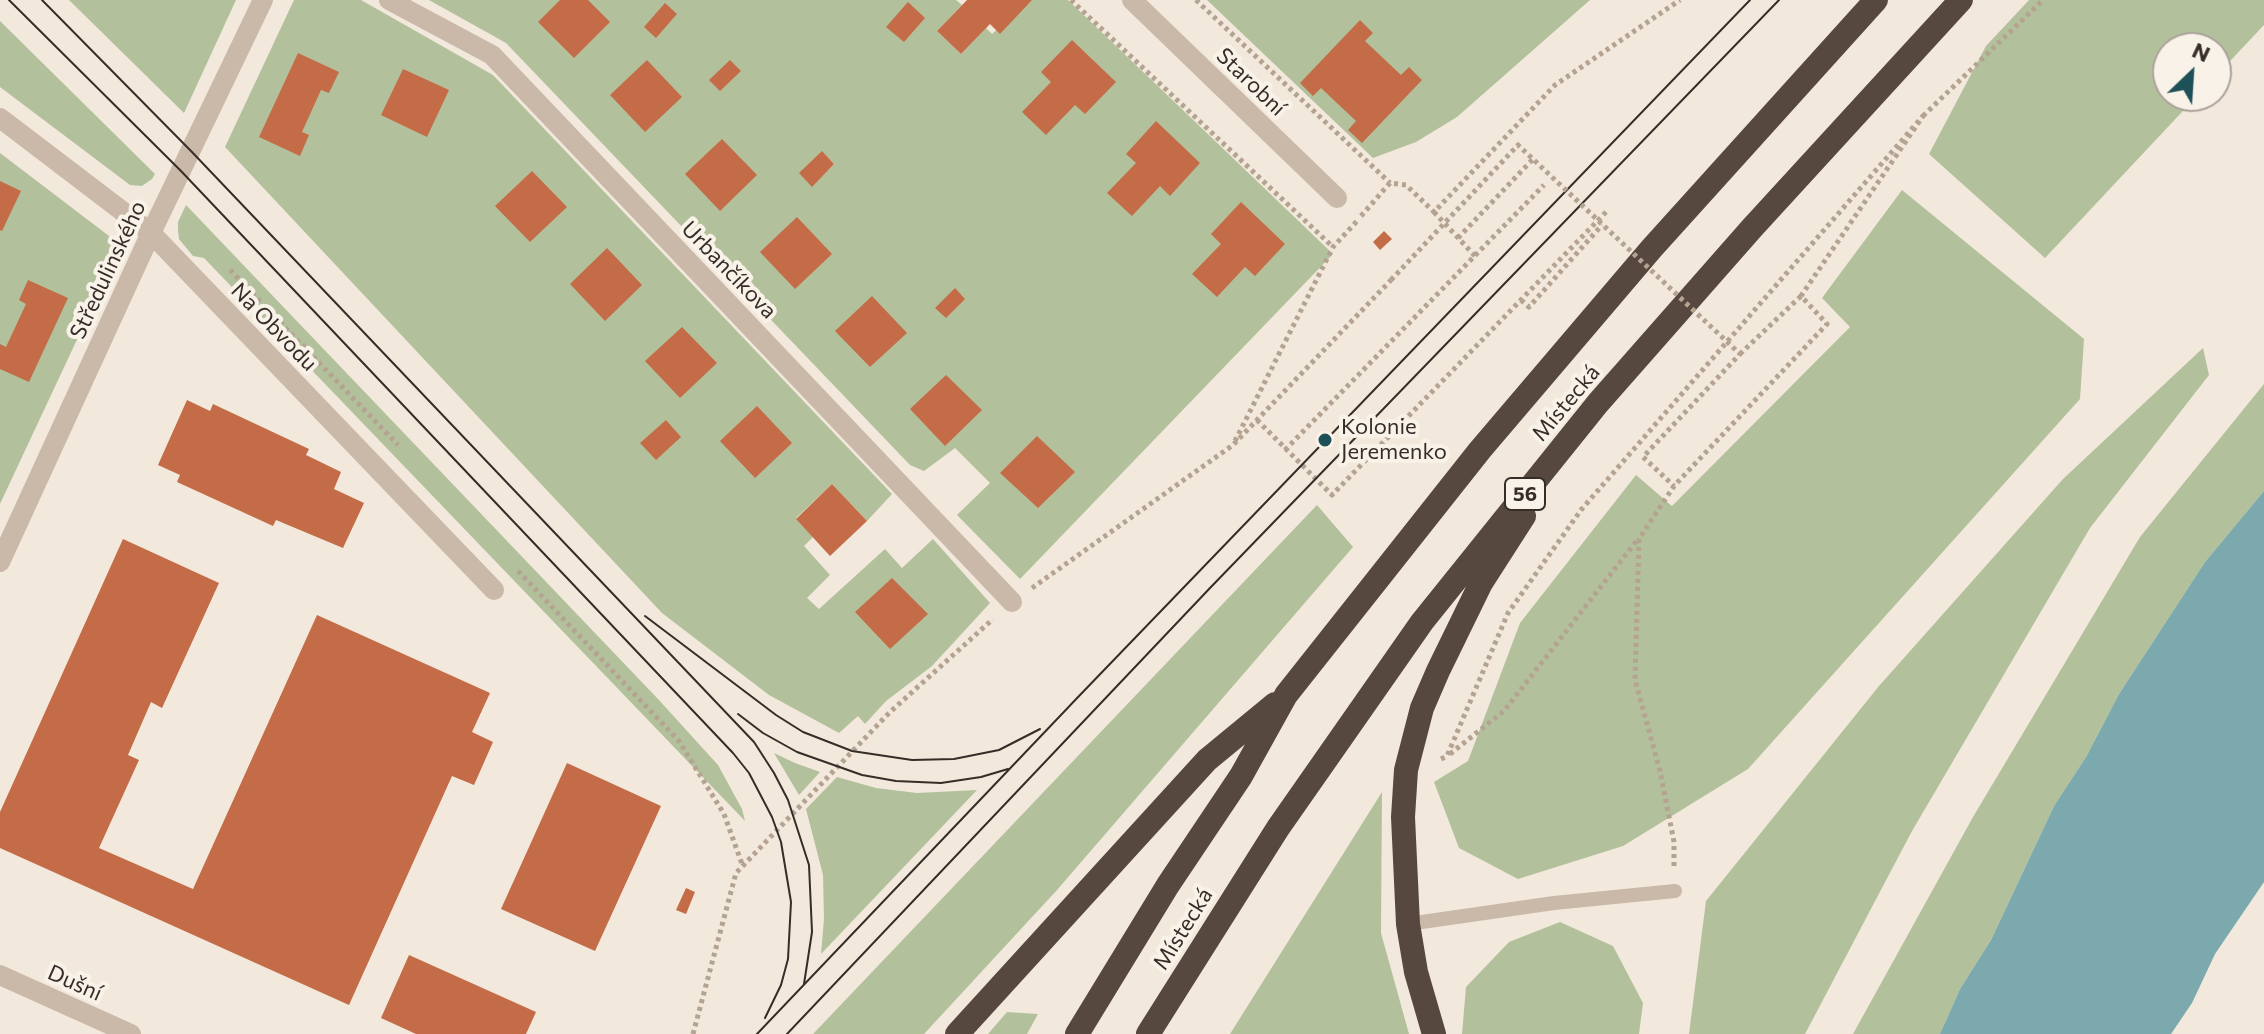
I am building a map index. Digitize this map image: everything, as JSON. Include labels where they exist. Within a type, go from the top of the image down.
[{"type":"highway","name":"Místecká","points":[[1077,1034],[1168,885],[1241,776],[1286,695],[1480,450],[1652,248],[1876,0]]},
{"type":"highway","name":"Místecká","points":[[1148,1034],[1278,828],[1422,622],[1598,403],[1752,228],[1961,0]]},
{"type":"highway","points":[[1434,1034],[1416,972],[1408,924],[1403,817],[1406,770],[1422,708],[1481,583],[1598,403]]},
{"type":"highway","points":[[957,1034],[1207,760],[1286,695]]},
{"type":"street","name":"Středulinského","points":[[0,562],[151,233],[263,0]]},
{"type":"street","name":"Urbančíkova","points":[[389,0],[492,55],[1012,602]]},
{"type":"street","name":"Starobní","points":[[1132,0],[1337,198]]},
{"type":"street","name":"Na Obvodu","points":[[0,118],[151,233],[494,590]]},
{"type":"street","name":"Dušní","points":[[0,975],[131,1034]]},
{"type":"lane","points":[[1408,924],[1554,903],[1675,891]]},
{"type":"path","points":[[1071,0],[1333,247]]},
{"type":"path","points":[[1196,0],[1390,183],[1406,185],[1475,256]]},
{"type":"path","points":[[1434,212],[1555,85],[1680,0]]},
{"type":"path","points":[[1447,756],[1508,613],[1581,510],[1923,116],[2043,0]]},
{"type":"path","points":[[1674,486],[1643,457],[1740,354],[1801,296],[1923,116]]},
{"type":"path","points":[[693,1034],[736,873],[889,713],[1012,602],[1233,445],[1518,145],[1740,354]]},
{"type":"path","points":[[1458,238],[1533,159]]},
{"type":"path","points":[[1233,445],[1333,247],[1390,183]]},
{"type":"path","points":[[1285,450],[1544,185]]},
{"type":"path","points":[[1257,420],[1332,495],[1607,211]]},
{"type":"path","points":[[1521,300],[1529,307],[1602,225]]},
{"type":"path","points":[[1406,770],[1447,756],[1504,711],[1639,539],[1674,486],[1827,324],[1801,296]]},
{"type":"path","points":[[1639,539],[1635,680],[1660,771],[1674,842],[1675,891]]},
{"type":"green space","points":[[69,0],[236,0],[184,113]]},
{"type":"green space","points":[[294,0],[361,0],[493,75],[892,494],[867,521],[832,484],[796,518],[813,537],[804,546],[830,575],[807,598],[819,609],[885,549],[902,568],[933,539],[990,603],[932,666],[886,701],[865,724],[858,716],[839,733],[769,695],[662,613],[225,147]]},
{"type":"green space","points":[[429,0],[956,0],[962,5],[937,31],[961,54],[986,28],[992,34],[1030,0],[1068,0],[1333,254],[1020,579],[957,515],[990,483],[955,448],[924,471],[910,465],[506,43]],"holes":[[[822,152],[834,164],[812,186],[800,173]]]},
{"type":"green space","points":[[1207,0],[1590,0],[1457,117],[1416,142],[1373,158]]},
{"type":"green space","points":[[2029,0],[2264,0],[2264,25],[2232,59],[2232,32],[2152,32],[2152,112],[2182,112],[2045,258],[1929,154],[1986,46]]},
{"type":"green space","points":[[0,21],[155,174],[152,179],[142,186],[130,185],[0,87]]},
{"type":"green space","points":[[0,153],[113,239],[118,252],[0,504]]},
{"type":"green space","points":[[1902,190],[2084,339],[2080,399],[1748,769],[1623,846],[1518,879],[1459,848],[1434,782],[1468,761],[1520,623],[1636,475],[1672,506],[1850,327],[1822,298]]},
{"type":"green space","points":[[186,205],[718,765],[742,809],[745,821],[204,258],[193,256],[179,239],[178,222]]},
{"type":"green space","points":[[2203,348],[2209,375],[2090,528],[1912,831],[1805,1034],[1689,1034],[1706,901],[1879,686],[2063,479]]},
{"type":"green space","points":[[2264,384],[2264,491],[2205,562],[2119,694],[2086,757],[2054,806],[1991,940],[1960,989],[1940,1034],[1853,1034],[1973,817],[2140,537]]},
{"type":"green space","points":[[1317,505],[1353,547],[1057,890],[924,1034],[813,1034]]},
{"type":"green space","points":[[774,753],[795,763],[820,772],[799,795]]},
{"type":"green space","points":[[837,777],[876,788],[917,793],[977,790],[821,954],[823,875],[806,809]]},
{"type":"green space","points":[[1382,792],[1381,933],[1409,1034],[1230,1034]]},
{"type":"green space","points":[[1560,922],[1613,946],[1643,1003],[1639,1034],[1462,1034],[1466,987],[1509,942]]},
{"type":"green space","points":[[1007,1012],[1038,1014],[1027,1034],[988,1034]]},
{"type":"water","points":[[2264,491],[2264,882],[2215,954],[2192,1003],[2171,1034],[1940,1034],[1960,989],[1991,940],[2054,806],[2086,757],[2119,694],[2205,562]]},
{"type":"building","points":[[560,0],[588,0],[610,22],[574,58],[538,22]]},
{"type":"building","points":[[967,0],[1032,0],[1000,34],[990,24],[961,54],[937,31]]},
{"type":"building","points":[[908,2],[925,18],[904,42],[886,27]]},
{"type":"building","points":[[665,3],[677,14],[656,38],[644,27]]},
{"type":"building","points":[[1360,20],[1373,33],[1365,41],[1401,75],[1409,67],[1422,80],[1362,143],[1348,130],[1356,121],[1321,88],[1313,96],[1300,83]]},
{"type":"building","points":[[1072,40],[1116,82],[1085,114],[1075,105],[1046,135],[1022,112],[1051,82],[1041,72]]},
{"type":"building","points":[[298,53],[339,72],[329,93],[321,90],[302,132],[309,135],[300,156],[259,137]]},
{"type":"building","points":[[647,60],[682,97],[645,132],[610,95]]},
{"type":"building","points":[[730,60],[741,71],[720,91],[709,80]]},
{"type":"building","points":[[403,69],[449,90],[427,137],[381,115]]},
{"type":"building","points":[[1156,121],[1200,163],[1170,196],[1160,186],[1132,216],[1107,193],[1136,163],[1126,154]]},
{"type":"building","points":[[722,139],[757,175],[720,211],[685,174]]},
{"type":"building","points":[[822,151],[834,164],[812,187],[799,173]]},
{"type":"building","points":[[532,171],[567,207],[530,242],[495,206]]},
{"type":"building","points":[[0,181],[21,191],[2,231],[0,230]]},
{"type":"building","points":[[1241,202],[1285,244],[1255,276],[1245,267],[1217,297],[1192,274],[1221,244],[1211,234]]},
{"type":"building","points":[[797,217],[832,254],[795,289],[760,252]]},
{"type":"building","points":[[1384,231],[1392,239],[1380,250],[1373,242]]},
{"type":"building","points":[[607,248],[642,285],[605,321],[570,284]]},
{"type":"building","points":[[28,280],[68,298],[29,382],[0,369],[0,344],[6,347],[26,304],[19,300]]},
{"type":"building","points":[[955,288],[965,299],[946,318],[935,308]]},
{"type":"building","points":[[872,296],[907,333],[870,367],[835,331]]},
{"type":"building","points":[[682,327],[717,363],[680,398],[645,361]]},
{"type":"building","points":[[946,375],[982,410],[945,446],[910,409]]},
{"type":"building","points":[[187,400],[210,411],[213,404],[309,449],[306,455],[341,472],[334,489],[364,503],[343,548],[276,520],[273,526],[177,482],[180,475],[158,465]]},
{"type":"building","points":[[757,406],[792,443],[755,478],[720,441]]},
{"type":"building","points":[[666,420],[681,437],[656,460],[640,443]]},
{"type":"building","points":[[1037,436],[1075,472],[1038,508],[1000,473]]},
{"type":"building","points":[[832,484],[867,521],[830,556],[796,519]]},
{"type":"building","points":[[123,539],[219,583],[162,708],[151,702],[128,755],[139,760],[99,848],[193,889],[317,615],[490,693],[472,732],[493,742],[474,785],[452,776],[349,1005],[0,848],[0,812]]},
{"type":"building","points":[[892,578],[928,614],[890,649],[855,612]]},
{"type":"building","points":[[567,763],[661,806],[595,951],[501,909]]},
{"type":"building","points":[[686,888],[695,892],[686,914],[676,910]]},
{"type":"building","points":[[409,955],[536,1012],[526,1034],[416,1034],[381,1018]]},
{"type":"tram line","points":[[9,0],[181,171],[749,773],[781,842],[791,902],[788,959],[781,985],[765,1018]]},
{"type":"tram line","points":[[42,0],[191,151],[754,742],[788,800],[809,865],[812,932],[804,984]]},
{"type":"tram line","points":[[757,1034],[1750,0]]},
{"type":"tram line","points":[[787,1034],[1210,588],[1779,0]]},
{"type":"tram line","points":[[645,616],[776,715],[803,732],[852,751],[912,760],[954,759],[999,750],[1040,729]]},
{"type":"tram line","points":[[738,714],[763,733],[797,752],[862,775],[896,781],[941,783],[1008,769]]},
{"type":"place","name":"Kolonie Jeremenko","points":[[1325,440]]}]
